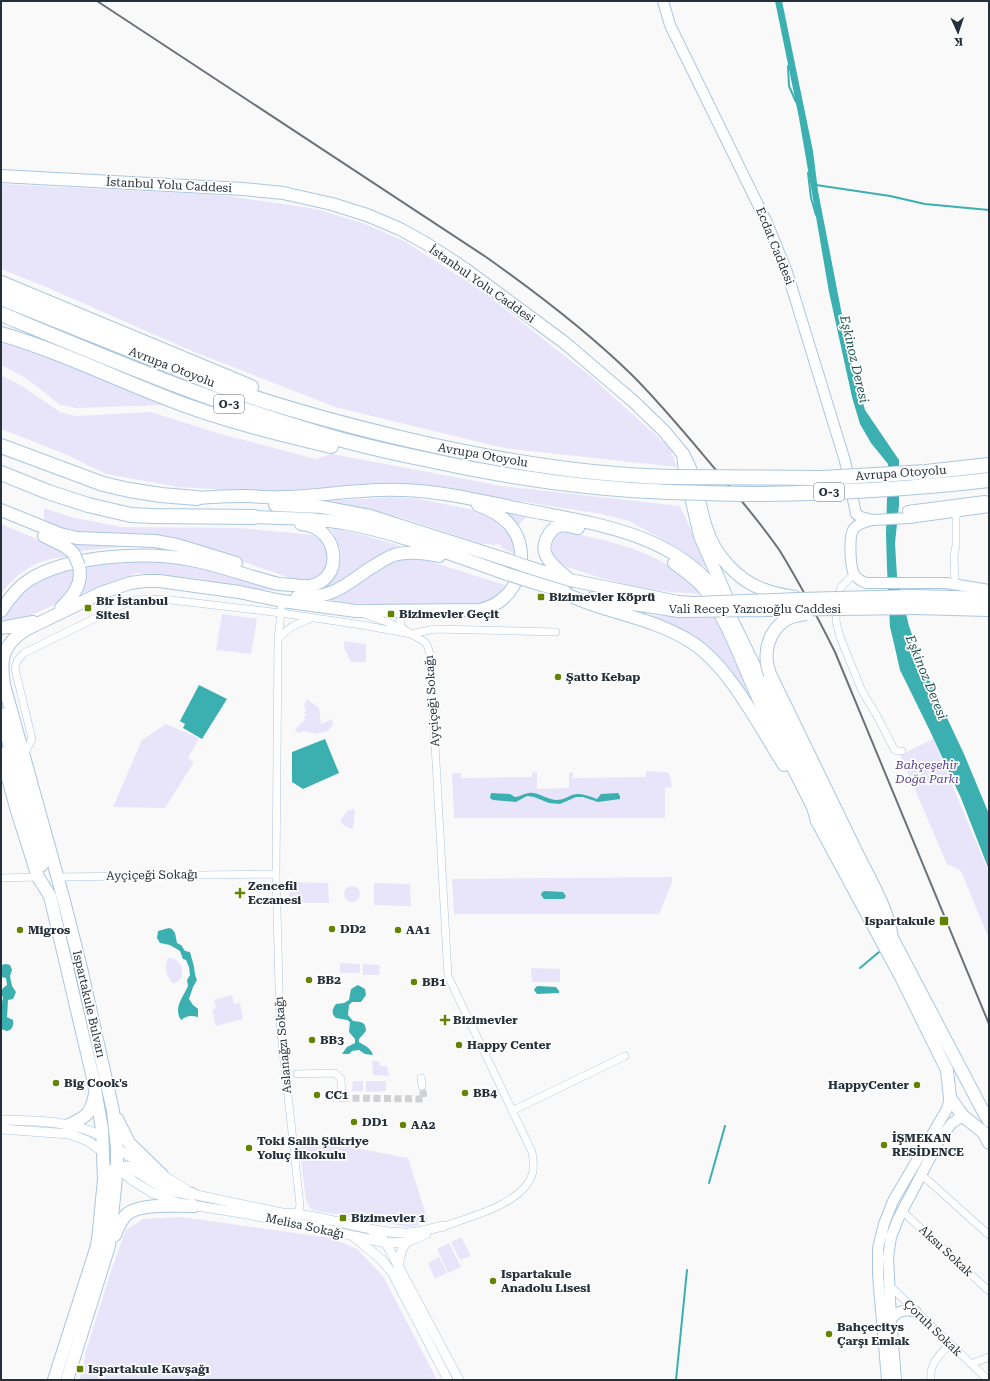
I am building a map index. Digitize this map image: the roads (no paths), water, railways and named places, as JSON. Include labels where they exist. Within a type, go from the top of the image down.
[{"type":"highway","points":[[1,283],[287,402],[315,416]]},
{"type":"highway","name":"Avrupa Otoyolu","points":[[1,298],[220,386],[250,396],[372,432],[491,457],[574,469],[640,476],[745,479],[823,478],[926,472],[989,465]]},
{"type":"highway","name":"Avrupa Otoyolu","points":[[1,314],[161,379],[293,425],[379,449],[464,468],[575,485],[632,491],[756,494],[920,487],[989,480]]},
{"type":"highway","points":[[4,334],[184,405],[244,424],[305,440],[411,464],[464,468]]},
{"type":"highway","points":[[1,446],[103,484],[148,494],[197,498]]},
{"type":"highway","points":[[1,473],[48,492],[88,505],[131,515],[254,517]]},
{"type":"main road","name":"Ecdat Caddesi","points":[[663,1],[670,25],[768,225],[787,272],[846,461],[856,514],[861,517],[877,517],[956,512],[989,507]]},
{"type":"main road","name":"İstanbul Yolu Caddesi","points":[[1,176],[283,193],[332,204],[367,215],[400,229],[427,244],[465,269],[565,343],[611,381],[659,427],[683,454],[692,472],[706,529],[712,543],[732,570],[753,585],[765,591],[799,599]]},
{"type":"main road","points":[[683,454],[700,536],[727,598],[729,614]]},
{"type":"main road","points":[[197,498],[235,496],[282,498],[369,489],[402,490],[455,496],[591,523],[624,532],[647,540],[675,554],[692,566],[717,592],[729,614],[819,799],[892,940],[989,1121]]},
{"type":"main road","points":[[238,592],[282,607],[356,611],[405,611],[480,610],[491,607],[500,602],[512,588],[516,580],[520,570],[522,555],[518,540],[510,525],[490,509],[455,496]]},
{"type":"main road","name":"Vali Recep Yazıcıoğlu Caddesi","points":[[197,498],[215,502],[308,506],[345,510],[391,522],[570,580],[679,607],[694,603],[799,599],[914,596],[989,598]]},
{"type":"main road","name":"Ecdat Caddesi","points":[[909,514],[989,500]]},
{"type":"main road","points":[[1,510],[60,534],[77,538],[155,541],[177,545],[261,572],[293,585]]},
{"type":"main road","points":[[17,517],[33,532],[51,539],[70,550],[74,554],[79,566],[80,580],[78,588],[73,596],[54,615]]},
{"type":"main road","points":[[254,517],[323,520],[353,525],[384,532],[423,544],[465,560]]},
{"type":"main road","points":[[1,611],[19,588],[28,580],[41,573],[73,563],[111,557],[149,555],[191,559],[279,584],[309,587],[318,584],[325,578],[330,571],[334,555],[332,546],[318,529],[307,524],[271,522],[254,517]]},
{"type":"main road","points":[[877,517],[856,526],[852,531],[851,563],[854,574],[860,581],[866,583],[909,582],[955,584],[989,590]]},
{"type":"main road","points":[[570,580],[552,565],[545,552],[547,538],[552,530],[559,526],[566,525],[634,542],[665,557],[692,577],[712,601],[722,619],[760,702],[813,807],[817,821]]},
{"type":"main road","points":[[1,628],[38,622],[116,587],[145,580],[238,592],[302,597],[323,596],[351,582],[394,555],[413,553],[465,560]]},
{"type":"main road","name":"Vali Recep Yazıcıoğlu Caddesi","points":[[465,560],[558,590],[614,602],[679,607],[833,610],[915,608],[989,610]]},
{"type":"main road","points":[[558,590],[595,606],[675,632],[702,650],[725,673],[817,821],[902,979],[946,1070],[950,1092],[963,1116],[983,1132],[989,1143]]},
{"type":"main road","points":[[833,610],[788,618],[778,626],[767,646],[767,666],[888,919],[891,928],[892,940]]},
{"type":"main road","name":"Ispartakule Bulvarı","points":[[38,622],[25,630],[10,643],[3,653],[1,662],[4,685],[58,877],[81,968],[113,1111],[118,1168],[107,1253],[67,1380]]},
{"type":"main road","points":[[1,714],[50,896]]},
{"type":"main road","name":"Ispartakule Bulvarı","points":[[1,753],[17,811],[38,877],[50,896],[96,1091],[103,1137],[104,1179],[99,1231],[96,1246],[54,1380]]},
{"type":"main road","points":[[887,1380],[878,1275],[878,1248],[884,1224],[893,1201],[947,1109],[954,1079],[958,1076],[965,1077]]},
{"type":"main road","points":[[69,1125],[82,1119],[92,1109],[96,1091]]},
{"type":"main road","points":[[896,1380],[888,1258],[891,1237],[902,1211],[941,1137],[952,1123],[970,1110],[977,1101]]},
{"type":"main road","points":[[113,1111],[128,1143],[162,1175]]},
{"type":"main road","points":[[103,1137],[117,1148]]},
{"type":"main road","points":[[104,1153],[118,1168]]},
{"type":"main road","points":[[104,1179],[112,1171],[124,1166],[132,1168],[159,1184],[193,1200]]},
{"type":"main road","points":[[107,1253],[119,1223],[131,1212],[148,1207],[193,1200]]},
{"type":"main road","points":[[891,1319],[902,1310],[907,1309],[916,1312]]},
{"type":"street","points":[[955,584],[954,557],[956,545],[956,512]]},
{"type":"street","points":[[854,574],[841,587],[837,599],[836,621],[840,637],[862,691],[894,749],[897,751],[902,750]]},
{"type":"street","points":[[24,754],[32,740],[16,669],[17,661],[24,653],[133,600],[162,599],[282,607],[312,618]]},
{"type":"street","points":[[276,874],[278,640],[282,607]]},
{"type":"street","points":[[356,611],[401,627],[411,634],[435,629],[556,632]]},
{"type":"street","points":[[401,627],[401,614],[405,611]]},
{"type":"street","name":"Ayçiçeği Sokağı","points":[[278,640],[285,631],[292,626],[312,618],[411,634],[425,642],[428,647],[430,655],[448,976],[532,1152],[533,1172],[528,1183],[518,1195],[507,1203],[444,1226],[407,1242],[386,1243],[353,1236]]},
{"type":"street","name":"Ayçiçeği Sokağı","points":[[58,877],[276,874]]},
{"type":"street","name":"Aslanağzı Sokağı","points":[[276,874],[280,1023],[300,1205],[299,1210],[296,1213]]},
{"type":"street","points":[[1,878],[38,877]]},
{"type":"street","points":[[512,1111],[625,1056]]},
{"type":"street","points":[[297,1074],[336,1073],[341,1079],[342,1098]]},
{"type":"street","points":[[421,1078],[422,1086]]},
{"type":"street","points":[[1,1120],[69,1125],[83,1128],[103,1137]]},
{"type":"street","points":[[1,1129],[70,1134],[88,1142],[104,1153]]},
{"type":"street","name":"Melisa Sokağı","points":[[117,1148],[133,1159],[182,1187],[193,1200],[247,1214],[321,1227],[353,1236],[382,1260],[394,1274],[448,1380]]},
{"type":"street","points":[[921,1174],[989,1235]]},
{"type":"street","name":"Melisa Sokağı","points":[[193,1200],[282,1213],[296,1213],[369,1229]]},
{"type":"street","name":"Aksu Sokak","points":[[902,1211],[989,1291]]},
{"type":"street","name":"Ayçiçeği Sokağı","points":[[369,1229],[406,1233],[444,1226]]},
{"type":"street","points":[[369,1229],[382,1238],[386,1243],[459,1380]]},
{"type":"street","points":[[398,1265],[402,1249],[407,1242]]},
{"type":"street","name":"Çoruh Sokak","points":[[878,1275],[988,1380]]},
{"type":"street","points":[[931,1380],[930,1372],[936,1358],[950,1344]]},
{"type":"street","points":[[971,1364],[989,1357]]},
{"type":"water","points":[[775,1],[782,1],[813,151],[818,191],[855,374],[865,410],[899,460],[899,505],[895,543],[897,577],[909,626],[924,669],[964,754],[989,814],[989,870],[961,798],[900,670],[890,627],[886,534],[888,464],[871,443],[860,424],[852,397],[829,292],[799,118]]},
{"type":"water","points":[[199,685],[227,699],[202,739],[183,728],[185,724],[180,721]]},
{"type":"water","points":[[325,739],[339,773],[303,789],[292,782],[292,752]]},
{"type":"water","points":[[491,793],[510,794],[515,797],[533,793],[557,800],[575,794],[597,799],[601,794],[618,793],[620,799],[598,802],[583,797],[576,797],[560,804],[549,803],[527,796],[516,802],[493,800],[490,798]]},
{"type":"water","points":[[542,892],[563,892],[566,896],[564,899],[544,899],[541,895]]},
{"type":"water","points":[[169,928],[175,933],[177,943],[181,945],[185,951],[190,952],[197,980],[189,999],[198,1009],[198,1017],[189,1016],[181,1020],[179,1015],[178,1007],[188,986],[187,980],[190,975],[189,967],[186,960],[183,959],[180,951],[170,945],[160,943],[157,938],[158,931]]},
{"type":"water","points":[[1,965],[10,965],[12,970],[10,976],[12,986],[16,992],[13,999],[8,1000],[7,1017],[13,1020],[13,1024],[11,1029],[7,1031],[1,1029],[1,1006],[3,998],[1,992],[7,985],[6,978],[1,977]]},
{"type":"water","points":[[358,985],[365,989],[366,995],[361,1002],[352,1002],[349,1005],[348,1015],[353,1021],[360,1022],[365,1025],[366,1031],[359,1039],[359,1042],[369,1048],[373,1055],[365,1054],[359,1050],[352,1051],[349,1054],[342,1054],[347,1047],[355,1043],[355,1039],[349,1032],[350,1022],[336,1018],[333,1013],[336,1004],[344,1003],[349,1000],[351,989]]},
{"type":"water","points":[[538,986],[556,987],[559,993],[537,994],[534,990]]},
{"type":"waterway","name":"Eşkinoz Deresi","points":[[788,66],[789,86],[796,102]]},
{"type":"waterway","name":"Eşkinoz Deresi","points":[[808,173],[811,198],[816,215]]},
{"type":"waterway","points":[[816,185],[890,196],[925,204],[989,210]]},
{"type":"waterway","points":[[860,968],[879,952]]},
{"type":"waterway","points":[[709,1183],[725,1126]]},
{"type":"waterway","points":[[676,1380],[687,1270]]},
{"type":"tunnel","points":[[342,1098],[424,1099],[422,1086]]},
{"type":"railway","points":[[97,1],[486,257],[543,299],[597,343],[632,375],[675,422],[741,500],[773,541],[795,576],[822,627],[835,652],[989,1024]]},
{"type":"place","name":"Bizimevler Köprü","points":[[541,597]]},
{"type":"place","name":"Bir İstanbul Sitesi","points":[[88,608]]},
{"type":"place","name":"Bizimevler Geçit","points":[[391,614]]},
{"type":"place","name":"Şatto Kebap","points":[[558,677]]},
{"type":"place","name":"Zencefil Eczanesi","points":[[240,893]]},
{"type":"place","name":"Ispartakule","points":[[944,921]]},
{"type":"place","name":"DD2","points":[[332,929]]},
{"type":"place","name":"Migros","points":[[20,930]]},
{"type":"place","name":"AA1","points":[[398,930]]},
{"type":"place","name":"BB2","points":[[309,980]]},
{"type":"place","name":"BB1","points":[[414,982]]},
{"type":"place","name":"Bizimevler","points":[[445,1020]]},
{"type":"place","name":"BB3","points":[[312,1040]]},
{"type":"place","name":"Happy Center","points":[[459,1045]]},
{"type":"place","name":"Big Cook's","points":[[56,1083]]},
{"type":"place","name":"HappyCenter","points":[[917,1085]]},
{"type":"place","name":"BB4","points":[[465,1093]]},
{"type":"place","name":"CC1","points":[[317,1095]]},
{"type":"place","name":"DD1","points":[[354,1122]]},
{"type":"place","name":"AA2","points":[[403,1125]]},
{"type":"place","name":"İŞMEKAN RESİDENCE","points":[[884,1145]]},
{"type":"place","name":"Toki Salih Şükriye Yoluç İlkokulu","points":[[249,1148]]},
{"type":"place","name":"Bizimevler 1","points":[[343,1218]]},
{"type":"place","name":"Ispartakule Anadolu Lisesi","points":[[493,1281]]},
{"type":"place","name":"Bahçecitys Çarşı Emlak","points":[[829,1334]]},
{"type":"place","name":"Ispartakule Kavşağı","points":[[80,1369]]},
{"type":"park label","name":"Bahçeşehir Doğa Parkı","points":[[927,772]]}]
